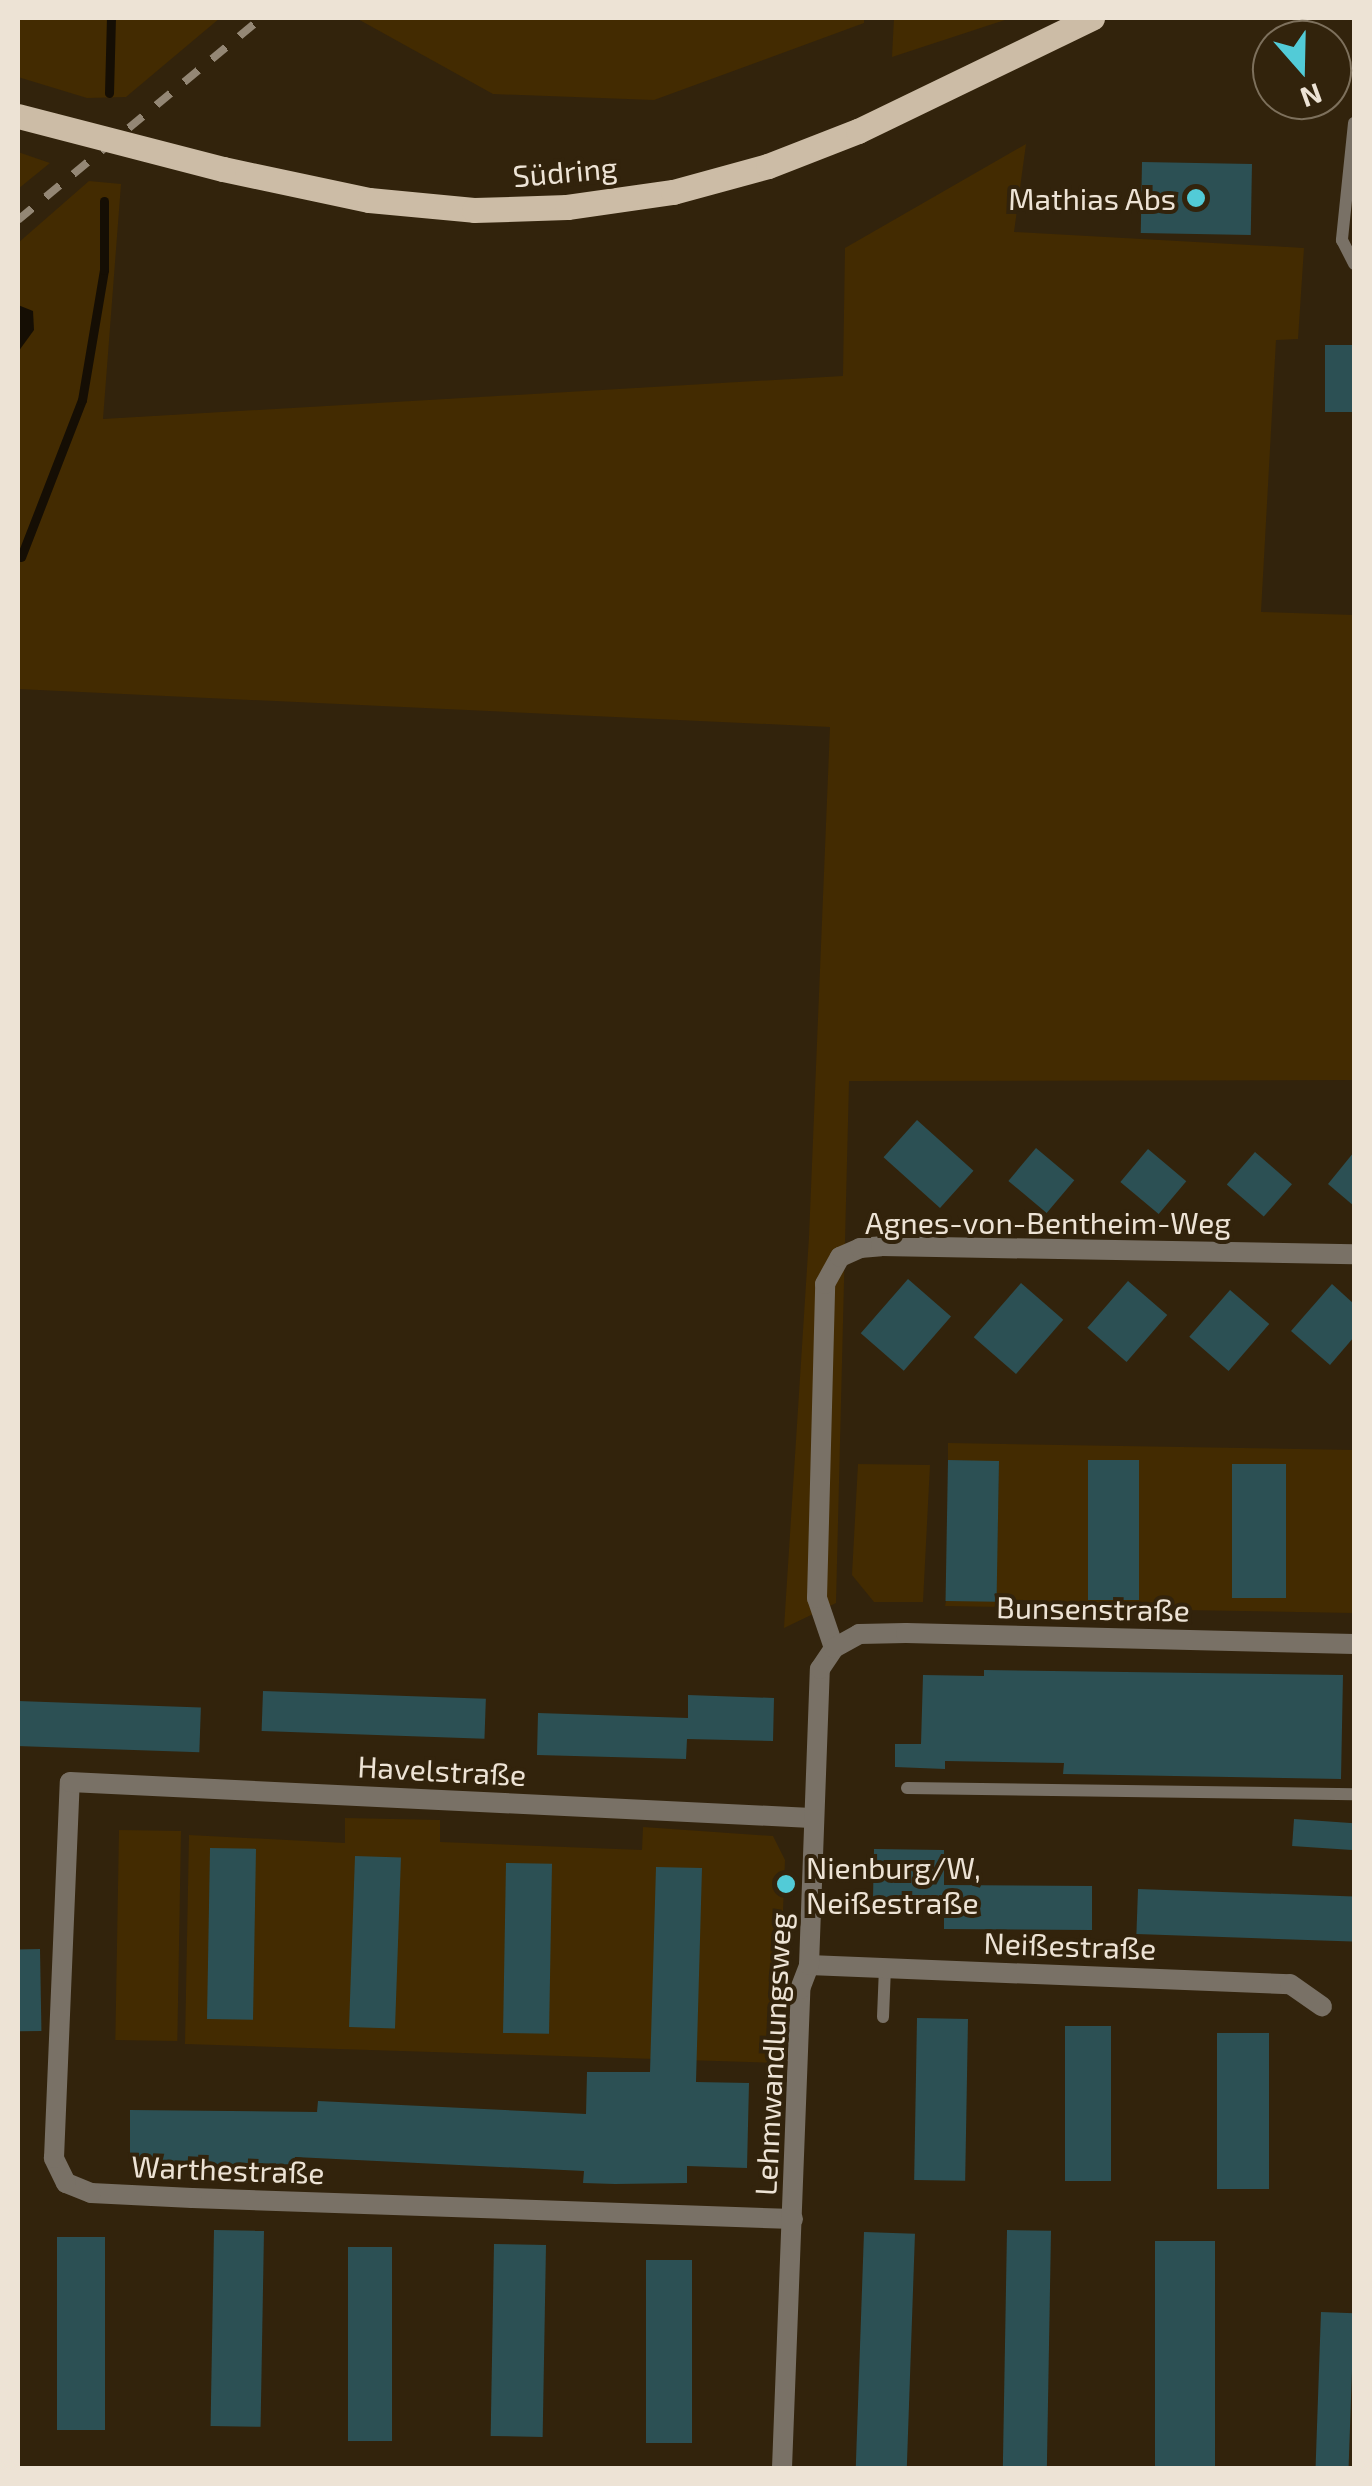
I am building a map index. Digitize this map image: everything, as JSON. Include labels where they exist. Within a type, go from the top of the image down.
[{"type":"main road","name":"Südring","points":[[18,116],[224,169],[369,200],[474,210],[567,207],[673,192],[768,166],[858,131],[1092,18]]},
{"type":"street","name":"Agnes-von-Bentheim-Weg","points":[[834,1648],[817,1598],[825,1284],[840,1257],[880,1246],[1354,1254]]},
{"type":"street","name":"Bunsenstraße","points":[[834,1648],[858,1634],[1354,1644]]},
{"type":"street","name":"Lehmwandlungsweg","points":[[782,2468],[800,1989],[809,1965],[811,1818],[820,1669],[834,1648]]},
{"type":"street","name":"Havelstraße","points":[[70,1782],[811,1818]]},
{"type":"street","name":"Warthestraße","points":[[70,1782],[54,2158],[66,2183],[91,2193],[793,2219]]},
{"type":"street","name":"Neißestraße","points":[[809,1965],[1290,1984],[1322,2006]]},
{"type":"lane","points":[[1354,122],[1342,240],[1354,264]]},
{"type":"lane","points":[[907,1788],[1354,1794]]},
{"type":"lane","points":[[883,2017],[885,1968]]},
{"type":"shaded area","points":[[18,18],[220,18],[126,97],[87,98],[18,77]]},
{"type":"shaded area","points":[[356,18],[864,18],[864,23],[654,100],[493,94]]},
{"type":"shaded area","points":[[894,18],[1011,18],[892,57]]},
{"type":"shaded area","points":[[1026,144],[1014,232],[1304,248],[1298,339],[1276,340],[1261,612],[1354,615],[1354,1080],[849,1081],[836,1603],[784,1628],[809,1237],[830,727],[18,689],[18,243],[89,181],[121,184],[103,419],[843,376],[845,248]]},
{"type":"shaded area","points":[[18,152],[50,163],[18,189]]},
{"type":"shaded area","points":[[18,305],[33,311],[34,330],[18,352]]},
{"type":"shaded area","points":[[948,1443],[1354,1450],[1354,1613],[945,1606],[946,1601],[996,1601],[999,1462],[948,1460]]},
{"type":"shaded area","points":[[858,1464],[930,1465],[923,1602],[874,1602],[852,1575]]},
{"type":"shaded area","points":[[345,1818],[440,1820],[440,1842],[642,1850],[643,1827],[773,1836],[785,1860],[777,2063],[185,2044],[189,1835],[345,1843]]},
{"type":"shaded area","points":[[119,1830],[181,1831],[177,2041],[115,2040]]},
{"type":"building","name":"Mathias Abs","points":[[1142,162],[1252,164],[1251,235],[1141,233]]},
{"type":"building","points":[[1325,345],[1354,345],[1354,412],[1325,412]]},
{"type":"building","points":[[917,1120],[973,1171],[940,1208],[884,1157]]},
{"type":"building","points":[[1036,1148],[1074,1180],[1047,1213],[1008,1181]]},
{"type":"building","points":[[1148,1149],[1186,1181],[1159,1214],[1120,1182]]},
{"type":"building","points":[[1255,1152],[1292,1184],[1264,1217],[1227,1184]]},
{"type":"building","points":[[1354,1152],[1354,1206],[1328,1184]]},
{"type":"building","points":[[908,1279],[951,1316],[904,1371],[861,1333]]},
{"type":"building","points":[[1128,1281],[1167,1315],[1127,1362],[1087,1328]]},
{"type":"building","points":[[1021,1283],[1063,1320],[1016,1374],[974,1337]]},
{"type":"building","points":[[1332,1284],[1354,1304],[1354,1337],[1330,1365],[1291,1331]]},
{"type":"building","points":[[1230,1290],[1269,1324],[1229,1371],[1189,1337]]},
{"type":"building","points":[[948,1460],[999,1461],[997,1602],[946,1601]]},
{"type":"building","points":[[1088,1460],[1139,1460],[1139,1600],[1088,1600]]},
{"type":"building","points":[[1232,1464],[1286,1464],[1286,1598],[1232,1598]]},
{"type":"building","points":[[984,1670],[1343,1675],[1341,1779],[1063,1774],[1064,1763],[945,1761],[945,1769],[895,1767],[895,1744],[921,1744],[923,1675],[984,1676]]},
{"type":"building","points":[[263,1691],[486,1699],[484,1739],[262,1731]]},
{"type":"building","points":[[688,1695],[774,1698],[773,1741],[687,1739],[686,1759],[537,1755],[538,1713],[688,1718]]},
{"type":"building","points":[[18,1701],[201,1707],[199,1752],[18,1746]]},
{"type":"building","points":[[1294,1819],[1354,1823],[1352,1850],[1292,1846]]},
{"type":"building","points":[[210,1848],[256,1849],[253,2020],[207,2019]]},
{"type":"building","points":[[874,1849],[944,1850],[944,1885],[1092,1886],[1092,1930],[944,1929],[944,1899],[873,1898]]},
{"type":"building","points":[[355,1856],[401,1858],[395,2029],[349,2027]]},
{"type":"building","points":[[506,1863],[552,1864],[549,2034],[503,2033]]},
{"type":"building","points":[[656,1867],[702,1868],[696,2082],[749,2083],[747,2168],[687,2166],[687,2183],[615,2184],[583,2183],[584,2171],[295,2157],[295,2168],[130,2166],[130,2110],[317,2112],[318,2101],[586,2114],[587,2072],[650,2072]]},
{"type":"building","points":[[1138,1889],[1354,1897],[1352,1942],[1136,1934]]},
{"type":"building","points":[[18,1949],[40,1949],[41,2031],[19,2031]]},
{"type":"building","points":[[917,2018],[968,2019],[965,2181],[914,2180]]},
{"type":"building","points":[[1065,2026],[1111,2026],[1111,2181],[1065,2181]]},
{"type":"building","points":[[1217,2033],[1269,2033],[1269,2189],[1217,2189]]},
{"type":"building","points":[[214,2230],[264,2231],[261,2427],[211,2426]]},
{"type":"building","points":[[1007,2230],[1051,2231],[1047,2468],[1003,2468]]},
{"type":"building","points":[[864,2232],[915,2234],[907,2468],[856,2468]]},
{"type":"building","points":[[57,2237],[105,2237],[105,2430],[57,2430]]},
{"type":"building","points":[[1155,2241],[1215,2241],[1215,2468],[1155,2468]]},
{"type":"building","points":[[494,2244],[546,2245],[543,2437],[491,2436]]},
{"type":"building","points":[[348,2247],[392,2247],[392,2441],[348,2441]]},
{"type":"building","points":[[646,2260],[692,2260],[692,2443],[646,2443]]},
{"type":"building","points":[[1321,2312],[1354,2313],[1349,2468],[1316,2468]]},
{"type":"waterway","points":[[109,93],[111,18]]},
{"type":"waterway","points":[[21,557],[82,400],[104,270],[104,201]]},
{"type":"railway","points":[[18,220],[261,18]]},
{"type":"place","name":"Mathias Abs","points":[[1196,198]]},
{"type":"place","name":"Nienburg/W, Neißestraße","points":[[786,1884]]}]
